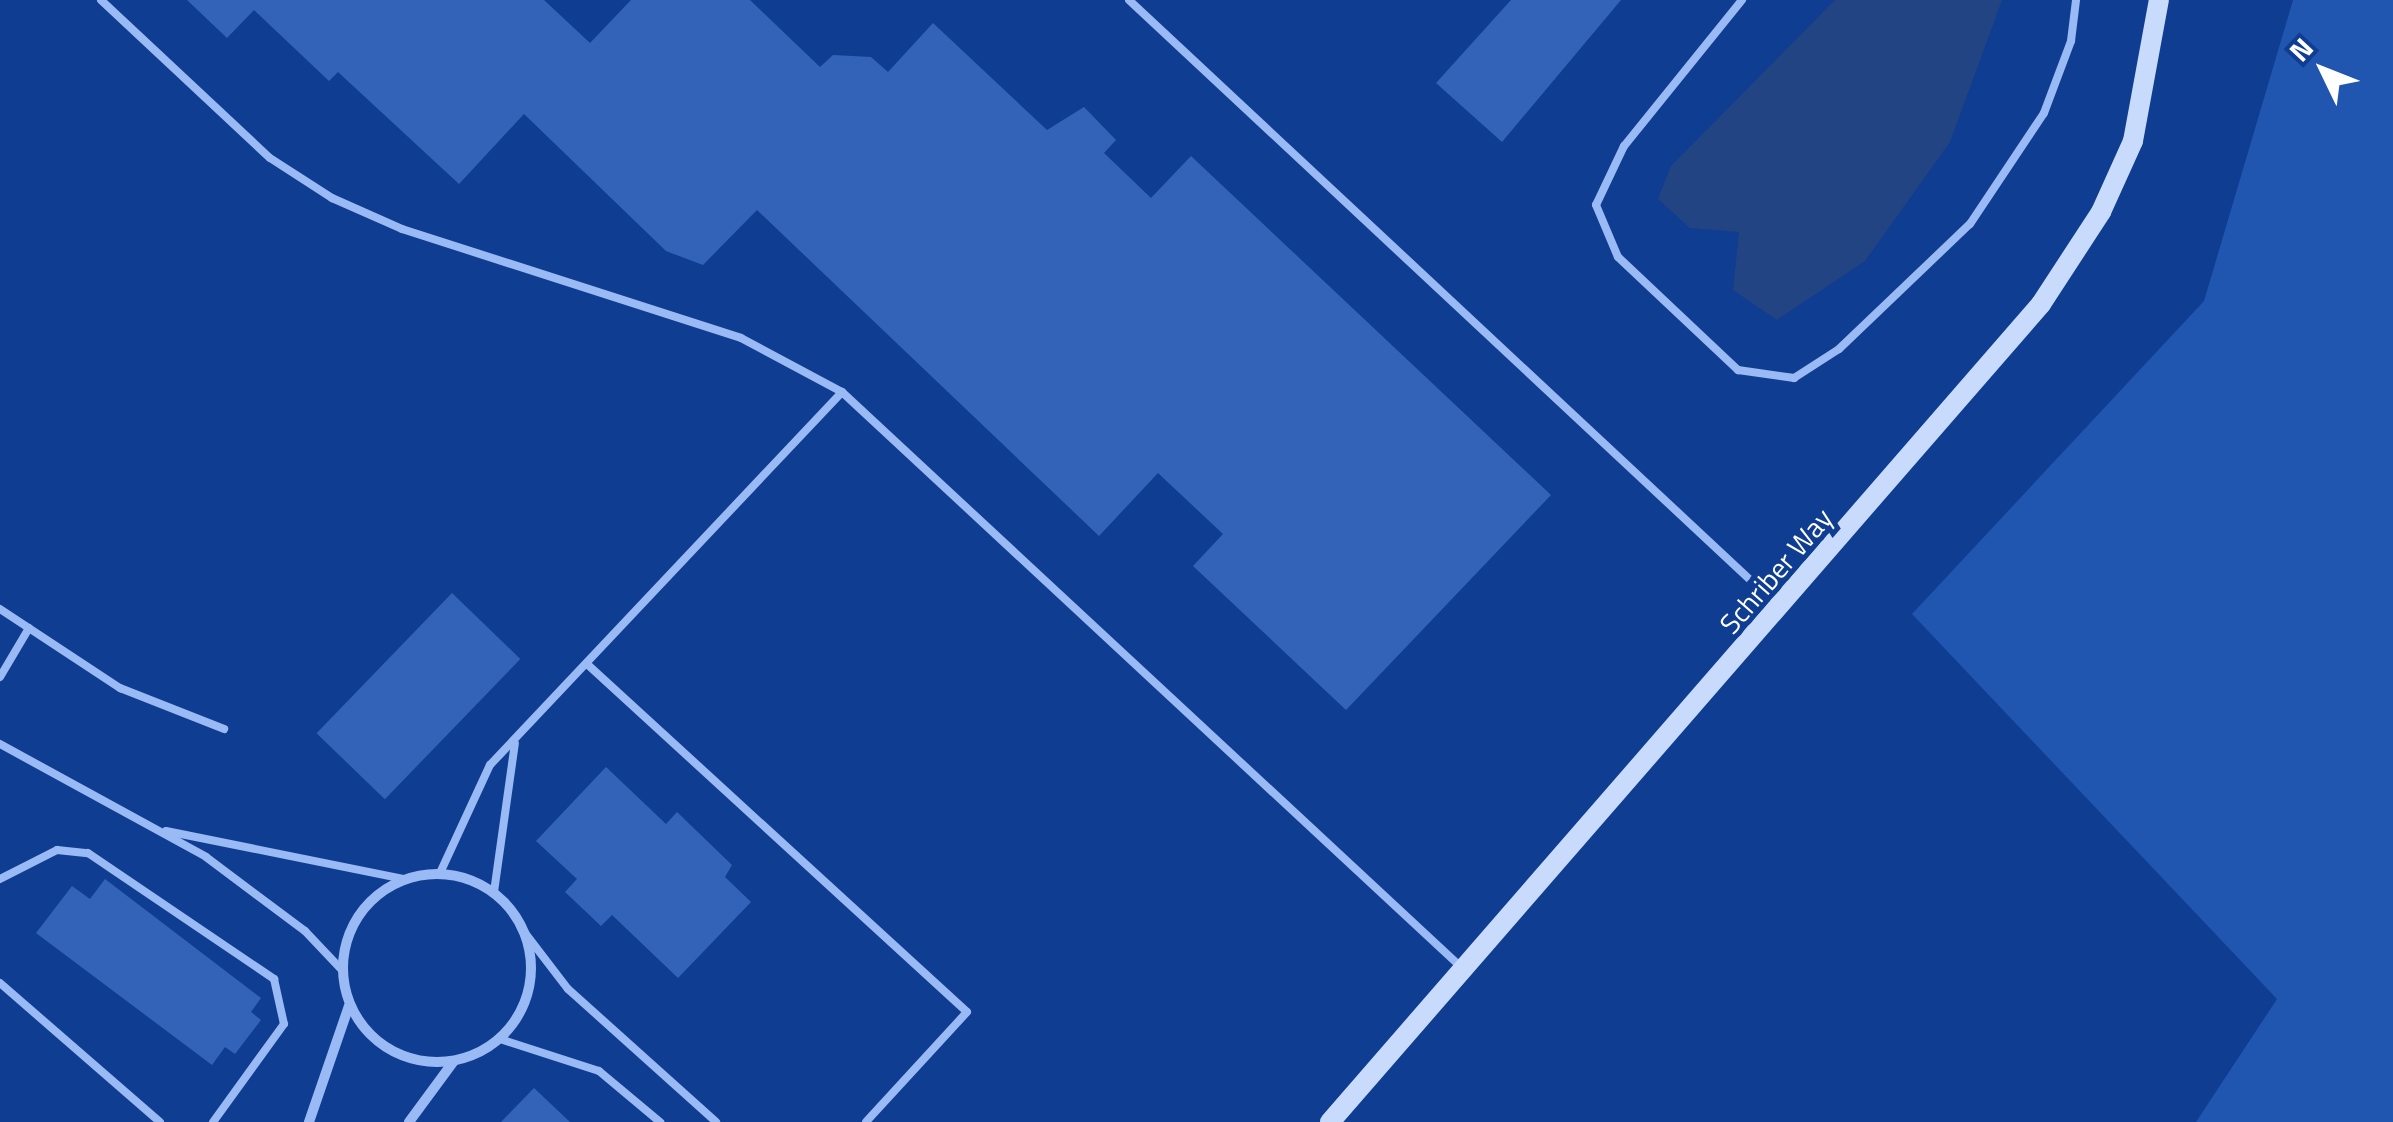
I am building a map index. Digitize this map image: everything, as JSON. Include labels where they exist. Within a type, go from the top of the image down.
[{"type":"street","name":"Schriber Way","points":[[1330,1122],[2041,304],[2101,212],[2133,141],[2159,0]]},
{"type":"street","points":[[409,1122],[454,1061],[500,1038],[529,989],[525,933],[494,892],[440,873],[402,879],[358,915],[342,970],[350,1006],[392,1052],[454,1061]]},
{"type":"street","points":[[309,1122],[350,1006]]},
{"type":"lane","points":[[101,0],[270,158],[332,198],[402,228],[741,338],[842,392],[1465,970]]},
{"type":"lane","points":[[1129,0],[1780,608]]},
{"type":"lane","points":[[1742,0],[1624,146],[1596,205],[1618,256],[1738,370],[1794,378],[1839,349],[1970,224],[2044,114],[2072,41],[2076,0]]},
{"type":"lane","points":[[440,873],[477,784],[842,392]]},
{"type":"lane","points":[[0,609],[120,688],[224,730]]},
{"type":"lane","points":[[0,677],[28,628]]},
{"type":"lane","points":[[587,664],[968,1012],[866,1122]]},
{"type":"lane","points":[[494,892],[515,742]]},
{"type":"lane","points":[[0,744],[157,829],[259,896],[342,970]]},
{"type":"lane","points":[[157,829],[402,879]]},
{"type":"lane","points":[[0,879],[57,850],[88,853],[274,979],[284,1024],[213,1122]]},
{"type":"lane","points":[[525,933],[568,988],[716,1122]]},
{"type":"lane","points":[[0,983],[160,1122]]},
{"type":"lane","points":[[500,1038],[599,1071],[660,1122]]},
{"type":"shaded area","points":[[1835,0],[2002,0],[1950,142],[1865,261],[1777,320],[1733,290],[1739,232],[1690,228],[1658,199],[1671,166]]},
{"type":"shaded area","points":[[2293,0],[2393,0],[2393,1122],[2196,1122],[2277,999],[1912,614],[2204,301]]},
{"type":"building","points":[[187,0],[544,0],[590,43],[631,0],[750,0],[820,67],[833,55],[871,57],[888,72],[933,23],[1047,130],[1084,107],[1116,140],[1104,153],[1151,198],[1191,156],[1551,495],[1346,710],[1193,566],[1223,534],[1158,473],[1099,536],[757,210],[703,265],[666,251],[524,114],[459,184],[338,72],[329,81],[254,10],[227,38]]},
{"type":"building","points":[[1511,0],[1621,0],[1502,142],[1436,83]]},
{"type":"building","points":[[452,593],[520,659],[385,799],[317,733]]},
{"type":"building","points":[[606,767],[666,824],[677,812],[732,865],[725,877],[751,902],[678,978],[612,915],[601,926],[565,892],[577,879],[536,841]]},
{"type":"building","points":[[105,879],[261,998],[251,1012],[261,1020],[235,1054],[225,1047],[212,1065],[36,933],[72,886],[90,899]]},
{"type":"building","points":[[534,1088],[570,1122],[501,1122]]}]
